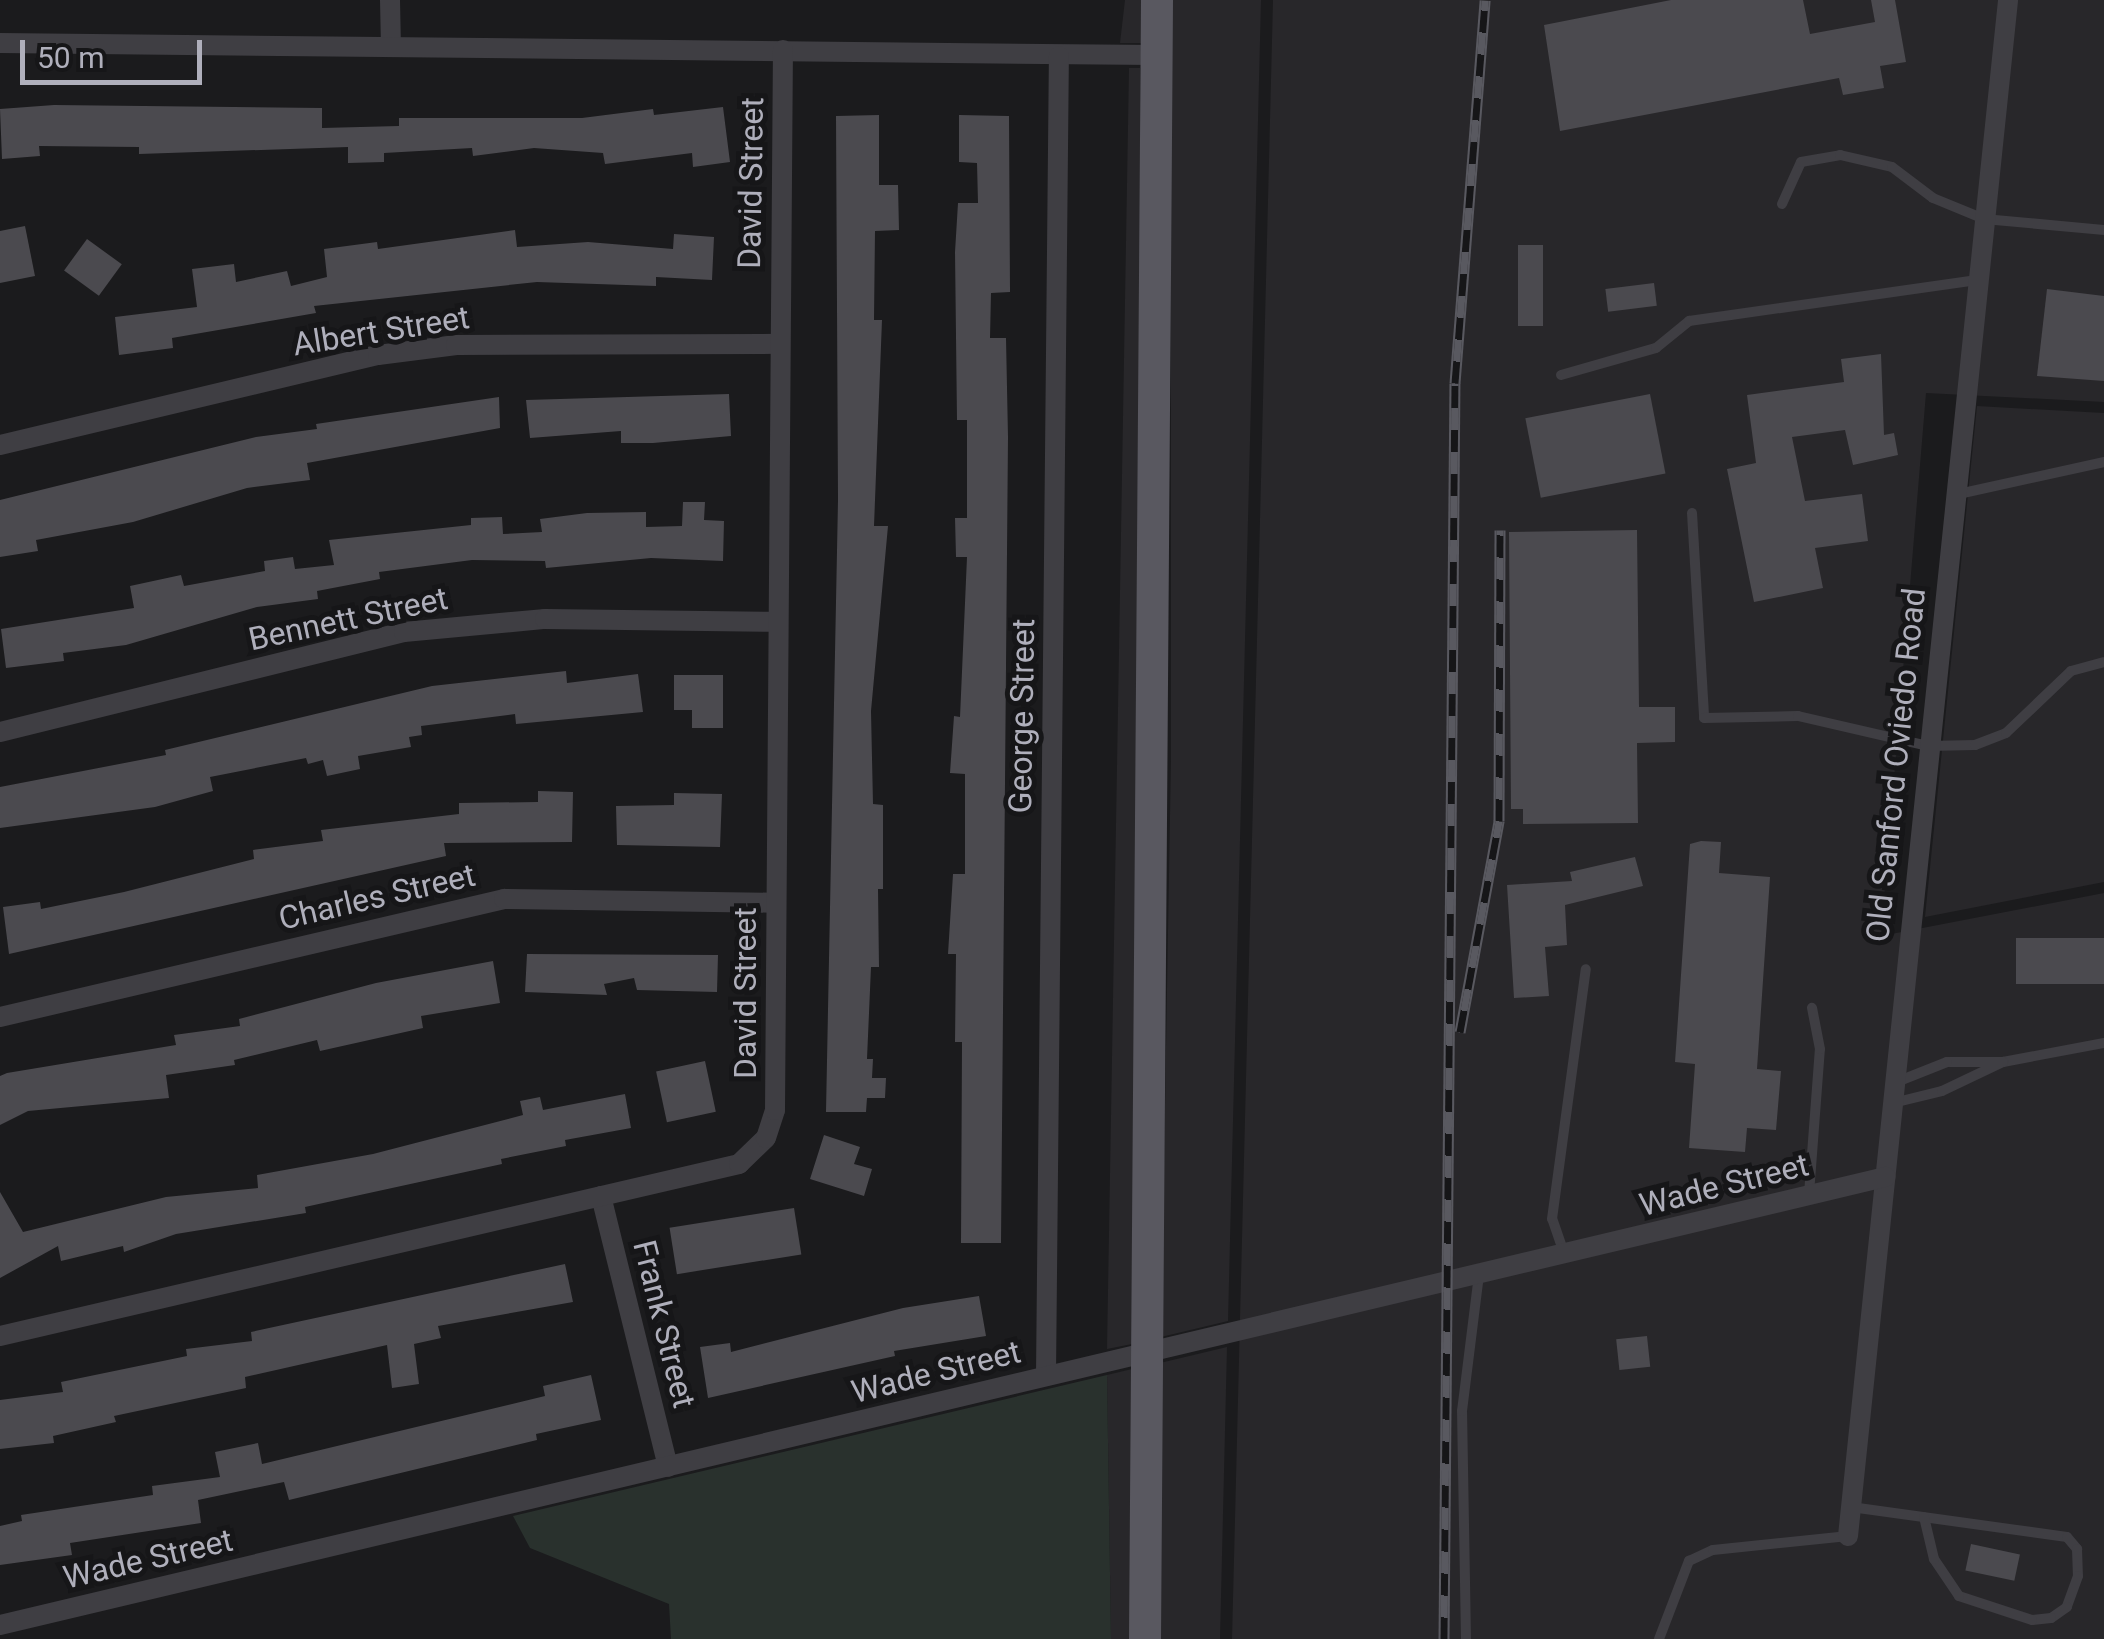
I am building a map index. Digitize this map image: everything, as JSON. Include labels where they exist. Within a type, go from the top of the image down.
[{"type":"main road","points":[[1145,1639],[1154,55],[1158,0]]},
{"type":"street","points":[[390,0],[391,47]]},
{"type":"street","name":"Old Sanford Oviedo Road","points":[[1848,1536],[1953,495],[2008,0]]},
{"type":"street","points":[[0,43],[1154,55]]},
{"type":"street","name":"David Street","points":[[0,1336],[739,1164],[766,1138],[775,1110],[783,50]]},
{"type":"street","name":"George Street","points":[[1046,1376],[1059,56]]},
{"type":"street","name":"Albert Street","points":[[0,445],[378,355],[436,347],[780,344]]},
{"type":"street","name":"Bennett Street","points":[[0,732],[404,632],[545,619],[777,622]]},
{"type":"street","name":"Charles Street","points":[[0,1017],[504,900],[776,903]]},
{"type":"street","name":"Wade Street","points":[[0,1625],[1885,1177]]},
{"type":"street","name":"Frank Street","points":[[601,1196],[668,1467]]},
{"type":"lane","points":[[1782,204],[1802,162],[1840,154],[1892,166],[1933,198],[1984,219],[2104,230]]},
{"type":"lane","points":[[1561,376],[1656,348],[1689,321],[1977,280]]},
{"type":"lane","points":[[1953,495],[2104,462]]},
{"type":"lane","points":[[1692,513],[1704,718],[1828,720],[1928,746],[1990,742],[2071,670],[2104,662]]},
{"type":"lane","points":[[1564,1254],[1552,1218],[1586,969]]},
{"type":"lane","points":[[1808,1196],[1820,1049],[1812,1008]]},
{"type":"lane","points":[[1894,1093],[1947,1062],[2004,1062],[2104,1043]]},
{"type":"lane","points":[[1894,1093],[1942,1092],[2004,1062]]},
{"type":"lane","points":[[1466,1639],[1462,1411],[1478,1274]]},
{"type":"lane","points":[[1851,1506],[2067,1537],[2077,1550],[2078,1576],[2067,1606],[2051,1618],[2032,1620],[1959,1596],[1934,1559],[1924,1517]]},
{"type":"lane","points":[[1659,1639],[1690,1560],[1713,1550],[1848,1536]]},
{"type":"shaded area","points":[[1125,0],[1143,0],[1141,43],[1120,43]]},
{"type":"shaded area","points":[[1171,0],[1261,0],[1228,1321],[1161,1337],[1171,759]]},
{"type":"shaded area","points":[[1273,0],[2104,0],[2104,402],[1926,393],[1881,936],[2104,893],[2104,1639],[1232,1639]]},
{"type":"shaded area","points":[[1129,68],[1140,68],[1142,772],[1132,1344],[1107,1349]]},
{"type":"shaded area","points":[[1977,406],[2104,413],[2104,882],[1925,917]]},
{"type":"shaded area","points":[[1227,1347],[1220,1639],[1159,1639],[1160,1363]]},
{"type":"shaded area","points":[[1132,1369],[1131,1639],[1111,1639],[1107,1375]]},
{"type":"shaded area","points":[[1107,1375],[1111,1639],[671,1639],[669,1604],[530,1548],[513,1516]]},
{"type":"building","points":[[1671,0],[1803,0],[1810,34],[1875,22],[1871,0],[1895,0],[1906,62],[1880,66],[1884,88],[1843,95],[1839,78],[1560,131],[1544,25]]},
{"type":"building","points":[[54,105],[322,108],[322,128],[399,126],[399,118],[582,118],[653,109],[654,115],[723,107],[730,162],[693,167],[692,153],[605,164],[603,153],[534,148],[473,156],[472,148],[384,153],[384,162],[348,163],[348,147],[139,154],[139,147],[39,146],[40,156],[2,159],[0,109]]},
{"type":"building","points":[[879,115],[879,185],[898,185],[899,230],[875,231],[874,320],[882,320],[874,526],[888,526],[871,711],[873,804],[883,805],[883,889],[878,889],[879,967],[871,967],[867,1059],[873,1059],[872,1078],[886,1078],[885,1098],[867,1098],[866,1112],[826,1112],[838,500],[836,116]]},
{"type":"building","points":[[959,115],[1009,116],[1010,292],[991,293],[990,338],[1006,338],[1008,437],[1001,1243],[961,1243],[962,1042],[955,1042],[956,954],[948,954],[953,874],[965,874],[965,774],[950,773],[954,716],[960,717],[967,557],[956,557],[955,518],[967,518],[967,420],[957,420],[955,252],[958,203],[978,203],[977,163],[959,162]]},
{"type":"building","points":[[25,226],[35,276],[0,283],[0,231]]},
{"type":"building","points":[[515,230],[517,247],[588,242],[673,249],[674,234],[714,237],[712,280],[656,277],[656,286],[537,282],[314,306],[316,313],[172,338],[173,348],[119,355],[115,317],[197,307],[192,269],[234,264],[236,282],[287,271],[291,286],[327,277],[324,249],[377,242],[378,249]]},
{"type":"building","points":[[87,239],[122,264],[99,296],[64,271]]},
{"type":"building","points":[[1518,245],[1543,245],[1543,326],[1518,326]]},
{"type":"building","points":[[1654,283],[1657,306],[1608,312],[1605,289]]},
{"type":"building","points":[[2047,289],[2104,296],[2104,381],[2037,376]]},
{"type":"building","points":[[1881,354],[1884,435],[1894,433],[1898,455],[1853,465],[1845,430],[1792,437],[1805,501],[1862,494],[1868,541],[1815,548],[1823,588],[1754,602],[1727,469],[1756,463],[1747,395],[1844,382],[1841,359]]},
{"type":"building","points":[[729,394],[731,436],[653,443],[621,443],[621,431],[530,438],[526,400]]},
{"type":"building","points":[[1650,394],[1665,474],[1541,498],[1525,418]]},
{"type":"building","points":[[499,397],[500,428],[307,463],[310,480],[247,488],[133,522],[36,540],[38,551],[0,557],[0,500],[256,437],[317,429],[316,424]]},
{"type":"building","points":[[683,502],[705,502],[704,520],[724,521],[723,561],[651,558],[546,568],[545,561],[472,560],[379,572],[380,579],[317,591],[318,599],[257,607],[126,645],[63,653],[64,661],[6,668],[1,629],[134,608],[130,586],[181,575],[184,586],[265,571],[264,561],[293,557],[295,569],[334,565],[329,540],[471,525],[471,518],[502,517],[503,534],[542,532],[540,519],[587,513],[646,512],[646,527],[682,526]]},
{"type":"building","points":[[1637,530],[1639,707],[1675,707],[1675,742],[1637,743],[1638,823],[1523,824],[1523,809],[1511,809],[1509,532]]},
{"type":"building","points":[[566,671],[567,683],[638,674],[643,712],[516,724],[515,714],[421,726],[422,735],[409,737],[411,747],[358,756],[360,769],[327,776],[323,760],[308,764],[306,758],[210,777],[213,791],[155,807],[0,828],[0,787],[166,755],[165,750],[432,686]]},
{"type":"building","points":[[674,675],[723,675],[723,728],[692,728],[692,710],[674,710]]},
{"type":"building","points":[[538,791],[573,792],[572,842],[444,843],[446,856],[9,954],[3,907],[40,902],[41,909],[124,892],[254,859],[253,850],[323,841],[321,830],[459,814],[459,803],[538,802]]},
{"type":"building","points":[[674,793],[722,794],[720,847],[617,845],[616,806],[674,805]]},
{"type":"building","points":[[1721,842],[1719,873],[1770,877],[1757,1069],[1781,1071],[1776,1130],[1747,1128],[1745,1152],[1689,1148],[1695,1064],[1675,1062],[1690,844]]},
{"type":"building","points":[[1635,857],[1643,886],[1565,905],[1567,945],[1545,947],[1549,996],[1514,998],[1507,885],[1572,881],[1570,872]]},
{"type":"building","points":[[2016,938],[2104,938],[2104,984],[2016,984]]},
{"type":"building","points":[[527,954],[718,955],[717,992],[637,990],[634,978],[604,984],[607,995],[525,992]]},
{"type":"building","points":[[493,961],[500,1003],[421,1016],[423,1028],[320,1051],[317,1040],[234,1060],[235,1065],[166,1075],[169,1098],[28,1111],[0,1125],[0,1076],[7,1073],[176,1045],[174,1035],[240,1026],[239,1019],[376,983]]},
{"type":"building","points":[[705,1061],[716,1112],[667,1122],[656,1071]]},
{"type":"building","points":[[625,1094],[631,1128],[565,1140],[566,1146],[501,1159],[502,1164],[305,1207],[306,1213],[176,1234],[124,1252],[123,1246],[61,1261],[58,1246],[0,1278],[0,1192],[23,1232],[166,1197],[258,1188],[257,1175],[373,1154],[523,1115],[520,1101],[540,1097],[543,1110]]},
{"type":"building","points":[[824,1135],[860,1147],[854,1164],[872,1169],[864,1196],[810,1179]]},
{"type":"building","points":[[794,1208],[801,1254],[677,1274],[670,1228]]},
{"type":"building","points":[[565,1264],[573,1302],[438,1326],[441,1338],[414,1344],[419,1384],[392,1388],[387,1345],[245,1377],[246,1388],[114,1416],[116,1422],[53,1436],[54,1443],[0,1449],[0,1400],[63,1392],[61,1382],[187,1356],[186,1349],[252,1341],[251,1332]]},
{"type":"building","points":[[979,1296],[986,1336],[894,1351],[895,1356],[708,1398],[700,1347],[730,1343],[731,1352],[903,1308]]},
{"type":"building","points":[[1647,1336],[1650,1367],[1619,1370],[1616,1339]]},
{"type":"building","points":[[591,1375],[601,1420],[536,1434],[537,1440],[289,1500],[284,1482],[198,1500],[201,1523],[70,1543],[72,1555],[0,1565],[0,1526],[22,1521],[21,1515],[153,1495],[152,1486],[220,1477],[215,1452],[258,1443],[262,1464],[545,1396],[543,1386]]},
{"type":"building","points":[[1971,1544],[2020,1554],[2014,1581],[1965,1570]]},
{"type":"railway","points":[[1444,1639],[1455,383],[1485,0]]},
{"type":"railway","points":[[1460,1032],[1499,821],[1500,530]]}]
